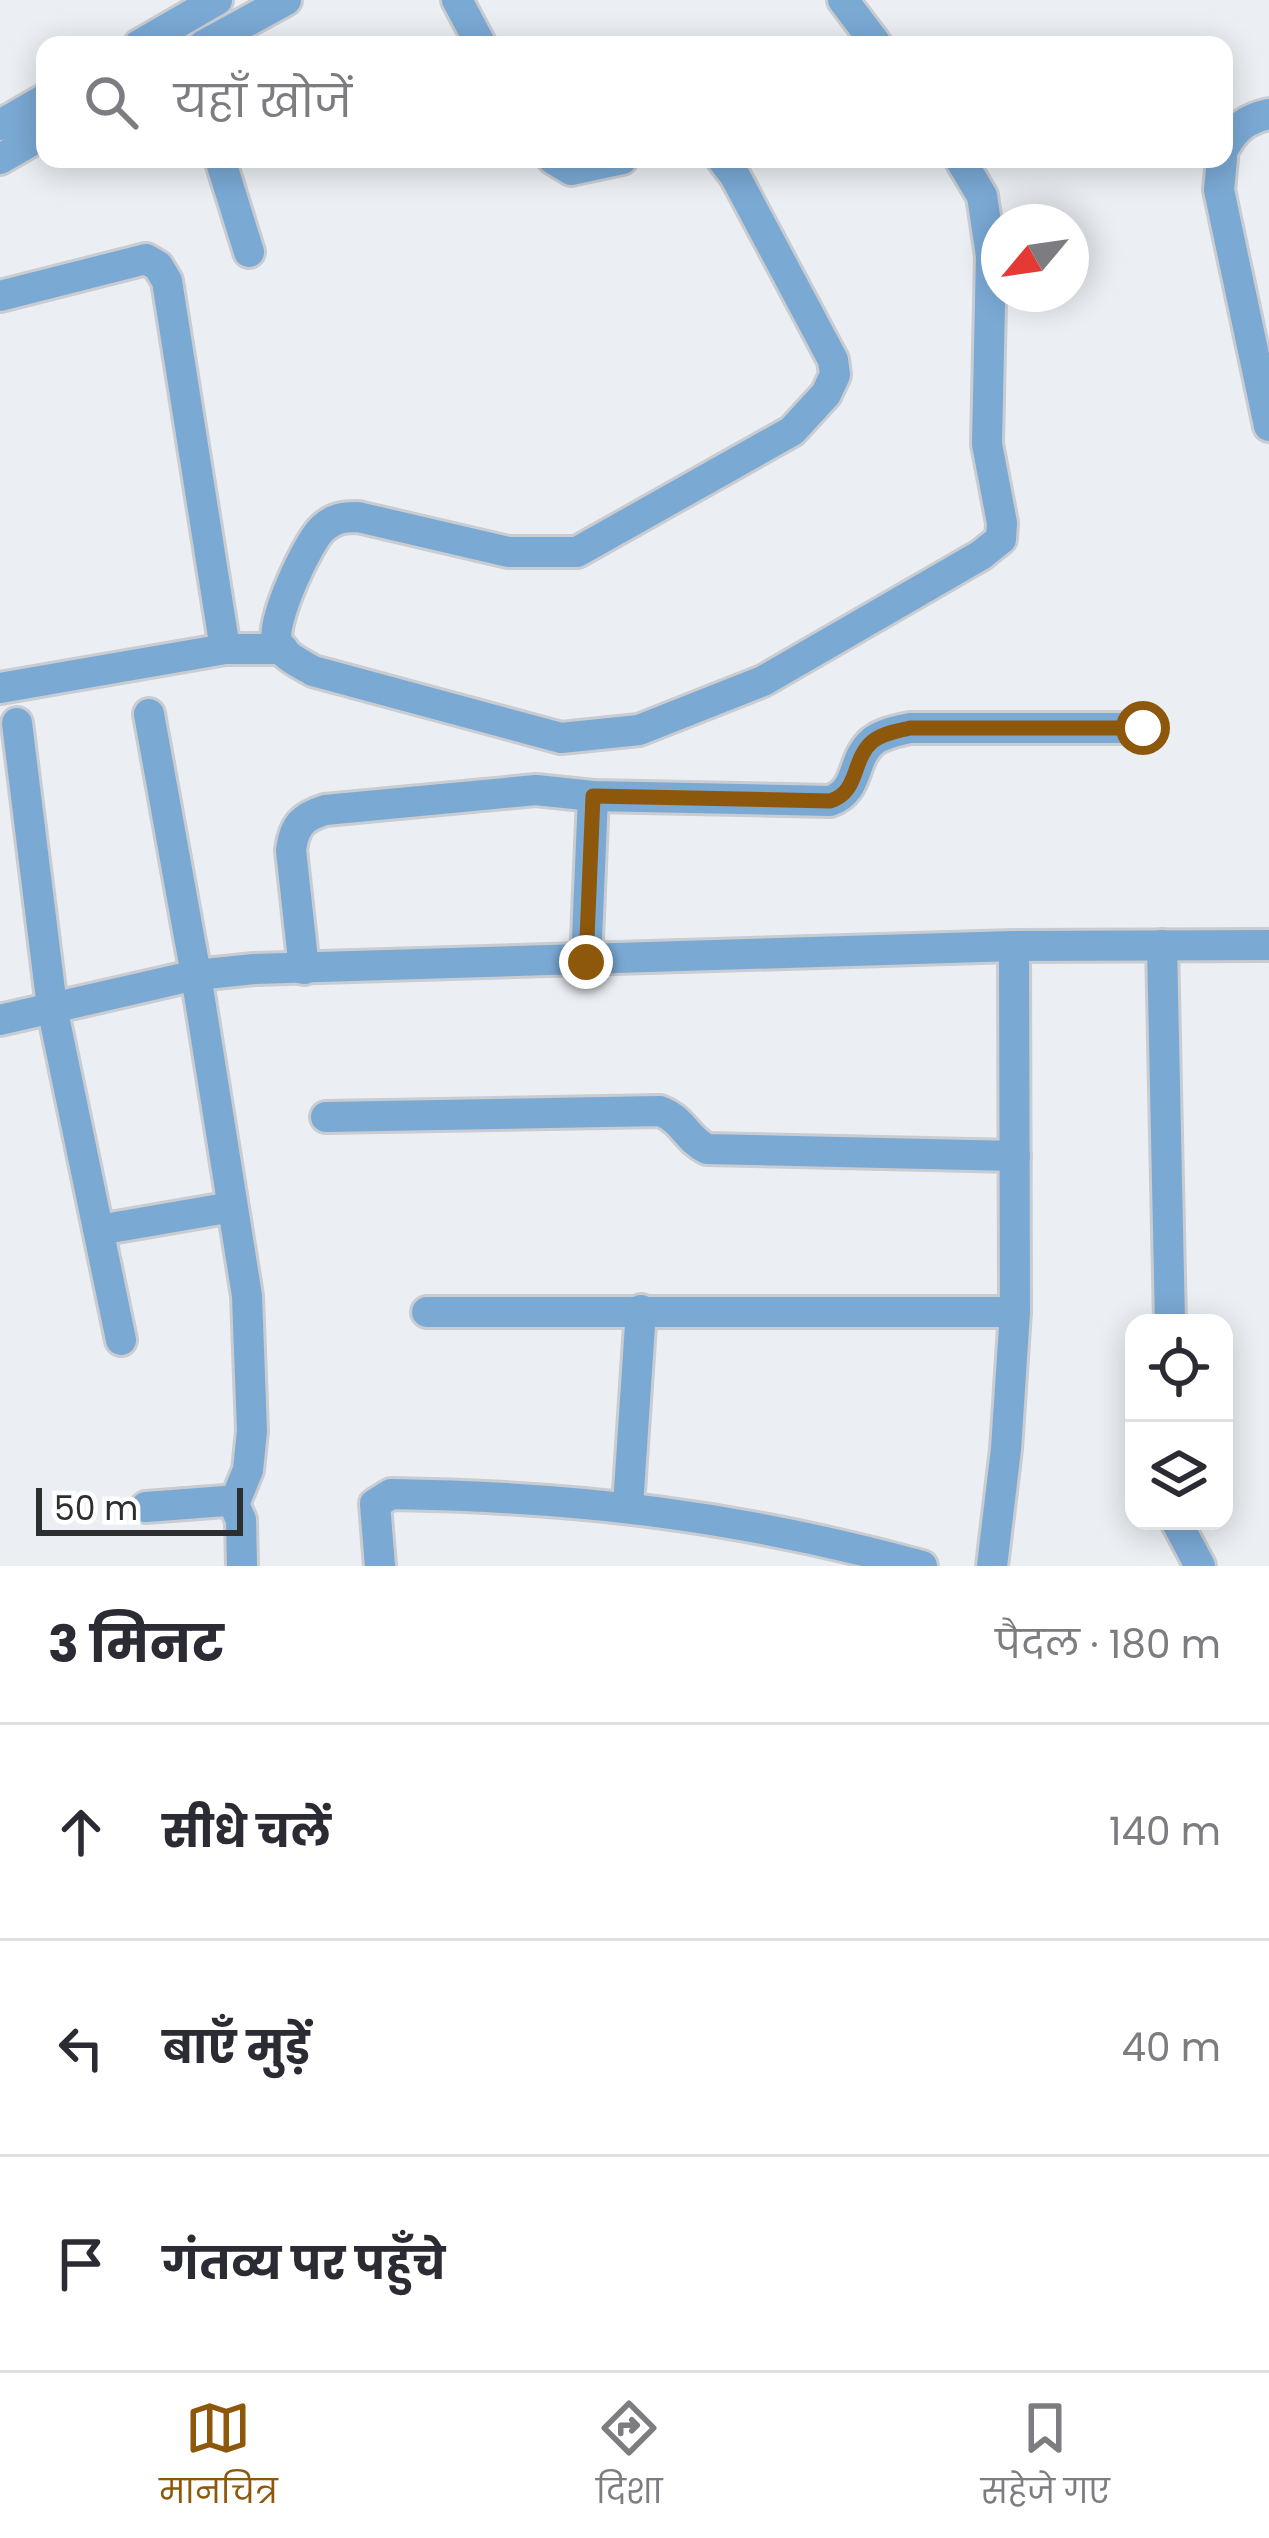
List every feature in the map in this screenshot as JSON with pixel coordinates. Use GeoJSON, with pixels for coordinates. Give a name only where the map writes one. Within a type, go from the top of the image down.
{"type":"FeatureCollection","features":[{"type":"Feature","properties":{"kind":"street"},"geometry":{"type":"LineString","coordinates":[[156,36],[218,0]]}},
{"type":"Feature","properties":{"kind":"street"},"geometry":{"type":"LineString","coordinates":[[220,36],[286,0]]}},
{"type":"Feature","properties":{"kind":"street"},"geometry":{"type":"LineString","coordinates":[[457,0],[476,36]]}},
{"type":"Feature","properties":{"kind":"street"},"geometry":{"type":"LineString","coordinates":[[843,0],[870,36]]}},
{"type":"Feature","properties":{"kind":"street"},"geometry":{"type":"LineString","coordinates":[[0,125],[36,104]]}},
{"type":"Feature","properties":{"kind":"street"},"geometry":{"type":"LineString","coordinates":[[1233,131],[1251,118],[1269,114]]}},
{"type":"Feature","properties":{"kind":"street"},"geometry":{"type":"LineString","coordinates":[[0,158],[36,139]]}},
{"type":"Feature","properties":{"kind":"street"},"geometry":{"type":"LineString","coordinates":[[223,168],[250,252]]}},
{"type":"Feature","properties":{"kind":"street"},"geometry":{"type":"LineString","coordinates":[[729,168],[825,341],[835,375],[826,394],[792,431],[577,552],[508,552],[358,517],[330,522],[318,532],[279,614],[276,639],[287,656],[313,671],[522,730],[561,738],[638,730],[763,681],[981,555],[1001,538],[1002,523],[988,445],[991,256],[982,196],[965,168]]}},
{"type":"Feature","properties":{"kind":"street"},"geometry":{"type":"LineString","coordinates":[[1221,168],[1219,190],[1269,426]]}},
{"type":"Feature","properties":{"kind":"street"},"geometry":{"type":"LineString","coordinates":[[0,296],[146,259],[158,266],[166,281],[225,649]]}},
{"type":"Feature","properties":{"kind":"street"},"geometry":{"type":"LineString","coordinates":[[0,688],[225,649],[283,649]]}},
{"type":"Feature","properties":{"kind":"street"},"geometry":{"type":"LineString","coordinates":[[149,714],[247,1296],[252,1431],[248,1470],[234,1504]]}},
{"type":"Feature","properties":{"kind":"street"},"geometry":{"type":"LineString","coordinates":[[17,722],[52,1007],[122,1340]]}},
{"type":"Feature","properties":{"kind":"street"},"geometry":{"type":"LineString","coordinates":[[304,969],[293,832],[302,820],[325,810],[536,790],[593,796],[830,801],[850,789],[868,746],[885,734],[910,728],[1143,728]]}},
{"type":"Feature","properties":{"kind":"street"},"geometry":{"type":"LineString","coordinates":[[586,962],[593,796]]}},
{"type":"Feature","properties":{"kind":"street"},"geometry":{"type":"LineString","coordinates":[[1162,945],[1170,1314]]}},
{"type":"Feature","properties":{"kind":"street"},"geometry":{"type":"LineString","coordinates":[[0,1020],[196,975],[1014,946],[1269,945]]}},
{"type":"Feature","properties":{"kind":"street"},"geometry":{"type":"LineString","coordinates":[[992,1566],[1015,1312],[1014,946]]}},
{"type":"Feature","properties":{"kind":"street"},"geometry":{"type":"LineString","coordinates":[[326,1117],[659,1111],[676,1117],[707,1149],[1015,1156]]}},
{"type":"Feature","properties":{"kind":"street"},"geometry":{"type":"LineString","coordinates":[[99,1230],[232,1207]]}},
{"type":"Feature","properties":{"kind":"street"},"geometry":{"type":"LineString","coordinates":[[628,1506],[641,1310]]}},
{"type":"Feature","properties":{"kind":"street"},"geometry":{"type":"LineString","coordinates":[[428,1312],[1015,1312]]}},
{"type":"Feature","properties":{"kind":"street"},"geometry":{"type":"LineString","coordinates":[[380,1566],[375,1504],[392,1494],[519,1496],[628,1506],[770,1529],[922,1566]]}},
{"type":"Feature","properties":{"kind":"street"},"geometry":{"type":"LineString","coordinates":[[146,1507],[234,1504],[242,1520],[242,1566]]}},
{"type":"Feature","properties":{"kind":"street"},"geometry":{"type":"LineString","coordinates":[[1181,1530],[1200,1566]]}},
{"type":"Feature","properties":{"kind":"route"},"geometry":{"type":"LineString","coordinates":[[586,962],[593,796],[830,801],[850,789],[868,746],[885,734],[910,728],[1143,728]]}}]}
